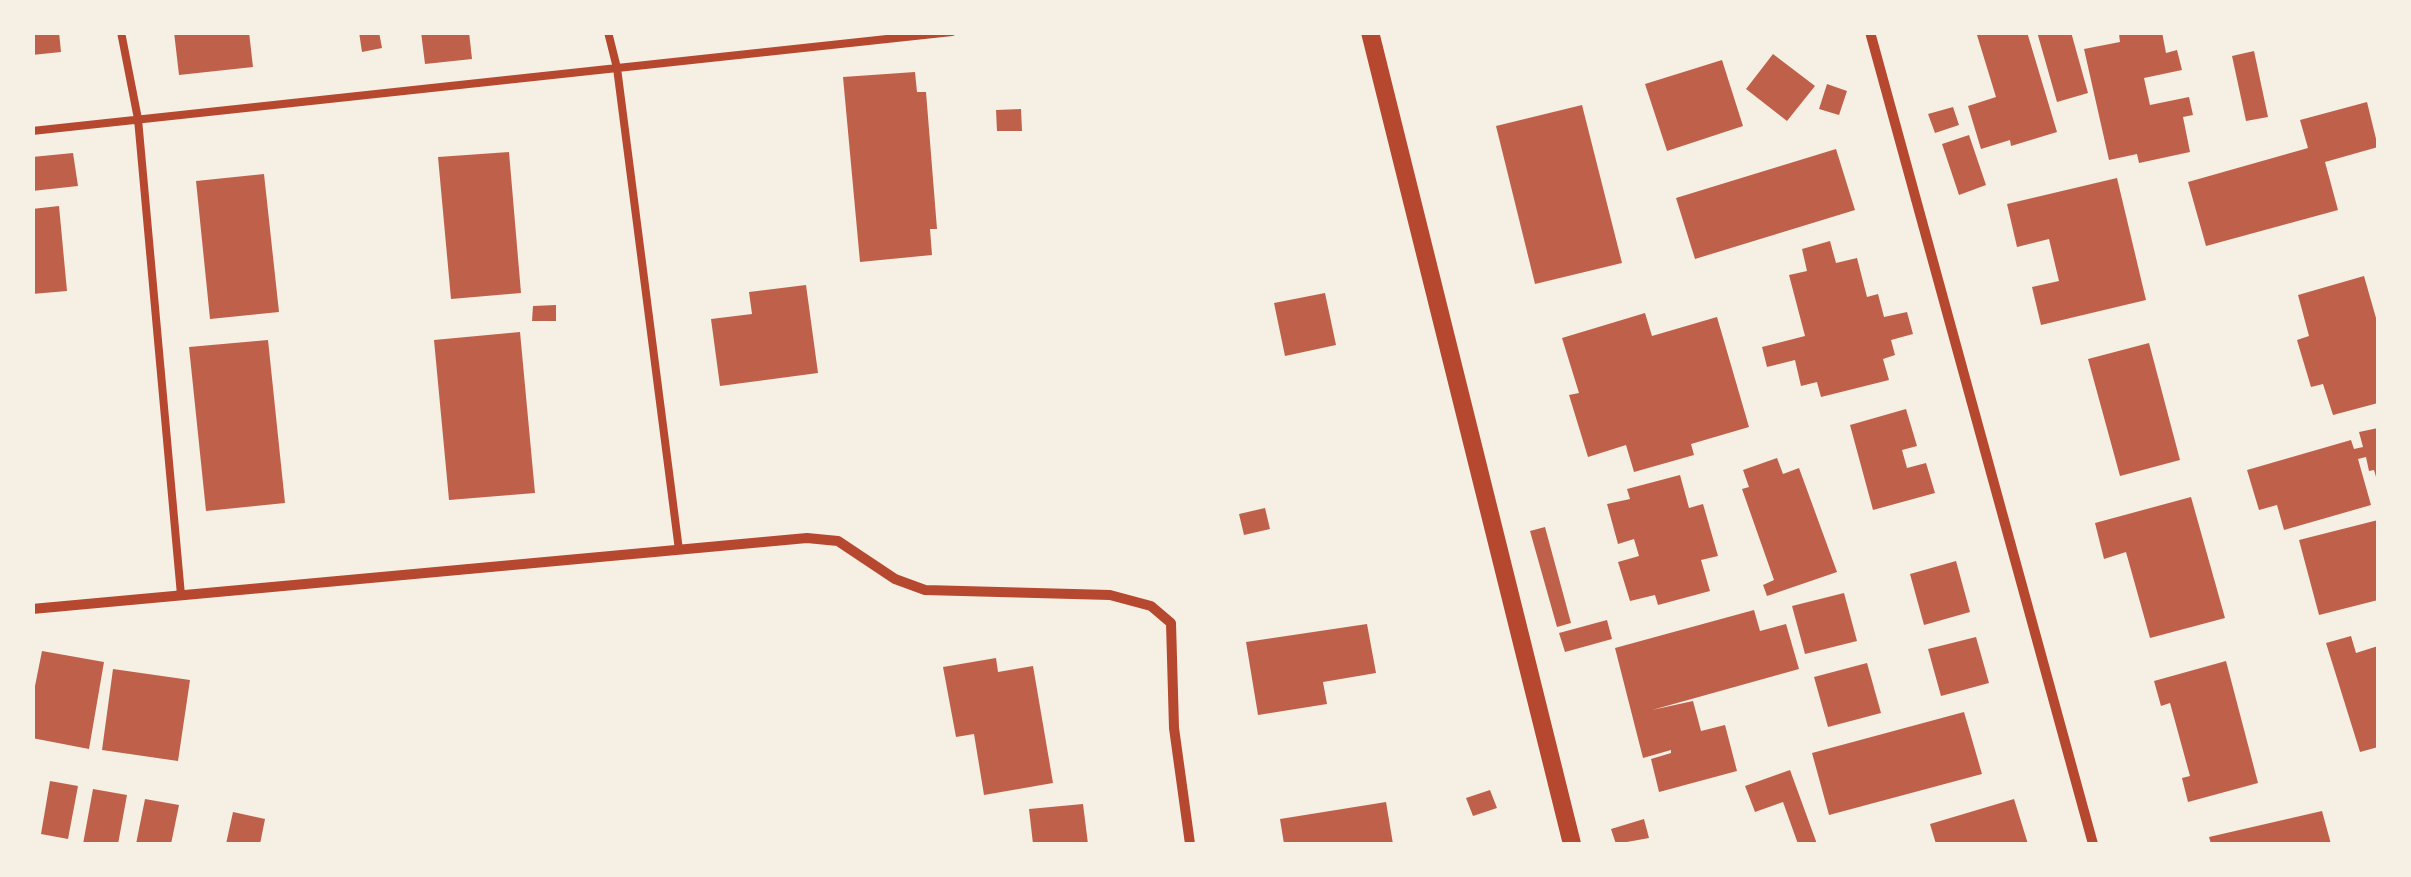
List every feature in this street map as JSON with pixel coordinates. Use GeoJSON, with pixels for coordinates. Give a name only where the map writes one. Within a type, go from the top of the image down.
{"type":"FeatureCollection","features":[{"type":"Feature","properties":{"kind":"street"},"geometry":{"type":"LineString","coordinates":[[1370,32],[1572,844]]}},
{"type":"Feature","properties":{"kind":"street"},"geometry":{"type":"LineString","coordinates":[[1870,32],[2093,844]]}},
{"type":"Feature","properties":{"kind":"street"},"geometry":{"type":"LineString","coordinates":[[32,609],[807,538],[838,542],[895,579],[926,590],[1110,595],[1151,606],[1171,622],[1174,728],[1190,844]]}},
{"type":"Feature","properties":{"kind":"lane"},"geometry":{"type":"LineString","coordinates":[[120,32],[138,119],[182,595]]}},
{"type":"Feature","properties":{"kind":"lane"},"geometry":{"type":"LineString","coordinates":[[608,32],[680,550]]}},
{"type":"Feature","properties":{"kind":"lane"},"geometry":{"type":"LineString","coordinates":[[32,130],[952,32]]}},
{"type":"Feature","properties":{"kind":"building"},"geometry":{"type":"Polygon","coordinates":[[[32,32],[59,32],[61,52],[32,55],[32,32]]]}},
{"type":"Feature","properties":{"kind":"building"},"geometry":{"type":"Polygon","coordinates":[[[174,32],[249,32],[253,67],[179,75],[174,32]]]}},
{"type":"Feature","properties":{"kind":"building"},"geometry":{"type":"Polygon","coordinates":[[[359,32],[379,32],[382,48],[362,52],[359,32]]]}},
{"type":"Feature","properties":{"kind":"building"},"geometry":{"type":"Polygon","coordinates":[[[421,32],[469,32],[472,59],[425,64],[421,32]]]}},
{"type":"Feature","properties":{"kind":"building"},"geometry":{"type":"Polygon","coordinates":[[[2027,32],[2057,132],[2011,146],[2010,140],[1981,149],[1968,106],[1996,97],[1977,35],[2027,32]]]}},
{"type":"Feature","properties":{"kind":"building"},"geometry":{"type":"Polygon","coordinates":[[[2037,32],[2071,32],[2088,93],[2057,102],[2037,32]]]}},
{"type":"Feature","properties":{"kind":"building"},"geometry":{"type":"Polygon","coordinates":[[[2162,32],[2166,53],[2177,50],[2182,70],[2144,78],[2150,105],[2189,97],[2193,115],[2183,117],[2190,152],[2139,163],[2137,154],[2109,160],[2084,49],[2120,42],[2119,34],[2162,32]]]}},
{"type":"Feature","properties":{"kind":"building"},"geometry":{"type":"Polygon","coordinates":[[[2254,51],[2268,117],[2246,121],[2232,56],[2254,51]]]}},
{"type":"Feature","properties":{"kind":"building"},"geometry":{"type":"Polygon","coordinates":[[[1773,54],[1815,86],[1787,121],[1746,89],[1773,54]]]}},
{"type":"Feature","properties":{"kind":"building"},"geometry":{"type":"Polygon","coordinates":[[[1722,60],[1743,126],[1667,151],[1645,84],[1722,60]]]}},
{"type":"Feature","properties":{"kind":"building"},"geometry":{"type":"Polygon","coordinates":[[[915,72],[917,92],[926,92],[937,229],[930,229],[932,255],[860,262],[843,77],[915,72]]]}},
{"type":"Feature","properties":{"kind":"building"},"geometry":{"type":"Polygon","coordinates":[[[1827,84],[1847,91],[1839,115],[1819,109],[1827,84]]]}},
{"type":"Feature","properties":{"kind":"building"},"geometry":{"type":"Polygon","coordinates":[[[2367,102],[2378,147],[2325,162],[2338,210],[2206,246],[2188,182],[2308,148],[2300,120],[2367,102]]]}},
{"type":"Feature","properties":{"kind":"building"},"geometry":{"type":"Polygon","coordinates":[[[1582,105],[1622,263],[1535,284],[1496,126],[1582,105]]]}},
{"type":"Feature","properties":{"kind":"building"},"geometry":{"type":"Polygon","coordinates":[[[1953,107],[1959,125],[1935,133],[1928,114],[1953,107]]]}},
{"type":"Feature","properties":{"kind":"building"},"geometry":{"type":"Polygon","coordinates":[[[1021,109],[1022,131],[997,131],[996,110],[1021,109]]]}},
{"type":"Feature","properties":{"kind":"building"},"geometry":{"type":"Polygon","coordinates":[[[1969,135],[1986,185],[1959,195],[1942,144],[1969,135]]]}},
{"type":"Feature","properties":{"kind":"building"},"geometry":{"type":"Polygon","coordinates":[[[1836,149],[1855,210],[1695,259],[1676,198],[1836,149]]]}},
{"type":"Feature","properties":{"kind":"building"},"geometry":{"type":"Polygon","coordinates":[[[509,152],[521,293],[451,299],[438,157],[509,152]]]}},
{"type":"Feature","properties":{"kind":"building"},"geometry":{"type":"Polygon","coordinates":[[[73,153],[78,186],[32,191],[32,157],[73,153]]]}},
{"type":"Feature","properties":{"kind":"building"},"geometry":{"type":"Polygon","coordinates":[[[264,174],[279,312],[210,319],[196,181],[264,174]]]}},
{"type":"Feature","properties":{"kind":"building"},"geometry":{"type":"Polygon","coordinates":[[[2117,178],[2146,300],[2041,325],[2032,287],[2059,281],[2049,239],[2017,247],[2007,204],[2117,178]]]}},
{"type":"Feature","properties":{"kind":"building"},"geometry":{"type":"Polygon","coordinates":[[[59,206],[67,291],[32,294],[32,209],[59,206]]]}},
{"type":"Feature","properties":{"kind":"building"},"geometry":{"type":"Polygon","coordinates":[[[1830,241],[1836,263],[1857,258],[1867,297],[1878,294],[1884,317],[1907,312],[1913,334],[1891,340],[1895,355],[1883,359],[1889,380],[1821,397],[1817,382],[1801,386],[1795,360],[1767,367],[1762,347],[1805,336],[1789,275],[1807,271],[1802,249],[1830,241]]]}},
{"type":"Feature","properties":{"kind":"building"},"geometry":{"type":"Polygon","coordinates":[[[2364,276],[2378,325],[2378,403],[2333,415],[2323,384],[2311,387],[2297,340],[2309,336],[2298,295],[2364,276]]]}},
{"type":"Feature","properties":{"kind":"building"},"geometry":{"type":"Polygon","coordinates":[[[806,285],[818,373],[720,386],[711,319],[752,314],[749,292],[806,285]]]}},
{"type":"Feature","properties":{"kind":"building"},"geometry":{"type":"Polygon","coordinates":[[[1325,293],[1336,345],[1285,356],[1274,303],[1325,293]]]}},
{"type":"Feature","properties":{"kind":"building"},"geometry":{"type":"Polygon","coordinates":[[[556,305],[556,321],[532,321],[533,306],[556,305]]]}},
{"type":"Feature","properties":{"kind":"building"},"geometry":{"type":"Polygon","coordinates":[[[1645,313],[1652,336],[1717,317],[1749,427],[1691,444],[1694,455],[1634,472],[1626,445],[1588,457],[1569,395],[1579,393],[1562,338],[1645,313]]]}},
{"type":"Feature","properties":{"kind":"building"},"geometry":{"type":"Polygon","coordinates":[[[520,332],[535,493],[449,500],[434,340],[520,332]]]}},
{"type":"Feature","properties":{"kind":"building"},"geometry":{"type":"Polygon","coordinates":[[[268,340],[285,503],[206,511],[189,347],[268,340]]]}},
{"type":"Feature","properties":{"kind":"building"},"geometry":{"type":"Polygon","coordinates":[[[2149,343],[2180,460],[2120,476],[2088,359],[2149,343]]]}},
{"type":"Feature","properties":{"kind":"building"},"geometry":{"type":"Polygon","coordinates":[[[1906,409],[1917,446],[1902,450],[1907,468],[1926,463],[1935,493],[1873,510],[1850,425],[1906,409]]]}},
{"type":"Feature","properties":{"kind":"building"},"geometry":{"type":"Polygon","coordinates":[[[2378,428],[2378,484],[2366,457],[2358,459],[2371,505],[2284,530],[2277,505],[2259,510],[2247,470],[2351,440],[2354,449],[2363,447],[2359,432],[2378,428]]]}},
{"type":"Feature","properties":{"kind":"building"},"geometry":{"type":"Polygon","coordinates":[[[1777,458],[1783,474],[1799,468],[1837,572],[1767,596],[1763,585],[1774,580],[1742,489],[1749,487],[1743,470],[1777,458]]]}},
{"type":"Feature","properties":{"kind":"building"},"geometry":{"type":"Polygon","coordinates":[[[1680,475],[1689,508],[1703,504],[1718,556],[1701,560],[1710,591],[1658,605],[1655,595],[1630,601],[1618,562],[1639,556],[1634,539],[1618,544],[1607,504],[1630,499],[1627,489],[1680,475]]]}},
{"type":"Feature","properties":{"kind":"building"},"geometry":{"type":"Polygon","coordinates":[[[2191,497],[2225,618],[2150,638],[2126,552],[2104,559],[2095,523],[2191,497]]]}},
{"type":"Feature","properties":{"kind":"building"},"geometry":{"type":"Polygon","coordinates":[[[1265,508],[1270,529],[1244,535],[1239,514],[1265,508]]]}},
{"type":"Feature","properties":{"kind":"building"},"geometry":{"type":"Polygon","coordinates":[[[2378,520],[2378,600],[2319,615],[2299,540],[2378,520]]]}},
{"type":"Feature","properties":{"kind":"building"},"geometry":{"type":"Polygon","coordinates":[[[1545,527],[1571,623],[1557,627],[1530,531],[1545,527]]]}},
{"type":"Feature","properties":{"kind":"building"},"geometry":{"type":"Polygon","coordinates":[[[1956,561],[1970,612],[1924,625],[1910,574],[1956,561]]]}},
{"type":"Feature","properties":{"kind":"building"},"geometry":{"type":"Polygon","coordinates":[[[1844,593],[1857,641],[1805,654],[1792,606],[1844,593]]]}},
{"type":"Feature","properties":{"kind":"building"},"geometry":{"type":"Polygon","coordinates":[[[1754,610],[1760,631],[1786,624],[1799,669],[1652,710],[1693,701],[1701,731],[1725,725],[1737,771],[1659,792],[1651,759],[1671,750],[1643,758],[1615,648],[1754,610]]]}},
{"type":"Feature","properties":{"kind":"building"},"geometry":{"type":"Polygon","coordinates":[[[1607,620],[1612,639],[1565,652],[1559,633],[1607,620]]]}},
{"type":"Feature","properties":{"kind":"building"},"geometry":{"type":"Polygon","coordinates":[[[1367,624],[1376,673],[1323,682],[1327,704],[1258,715],[1246,642],[1367,624]]]}},
{"type":"Feature","properties":{"kind":"building"},"geometry":{"type":"Polygon","coordinates":[[[2351,636],[2356,653],[2378,646],[2378,747],[2360,752],[2326,643],[2351,636]]]}},
{"type":"Feature","properties":{"kind":"building"},"geometry":{"type":"Polygon","coordinates":[[[1976,637],[1989,683],[1941,696],[1928,649],[1976,637]]]}},
{"type":"Feature","properties":{"kind":"building"},"geometry":{"type":"Polygon","coordinates":[[[42,651],[104,662],[89,749],[32,738],[32,701],[42,651]]]}},
{"type":"Feature","properties":{"kind":"building"},"geometry":{"type":"Polygon","coordinates":[[[996,658],[998,672],[1033,666],[1053,783],[984,795],[974,734],[956,737],[943,667],[996,658]]]}},
{"type":"Feature","properties":{"kind":"building"},"geometry":{"type":"Polygon","coordinates":[[[2226,661],[2258,783],[2188,802],[2182,778],[2190,776],[2170,703],[2161,706],[2154,681],[2226,661]]]}},
{"type":"Feature","properties":{"kind":"building"},"geometry":{"type":"Polygon","coordinates":[[[1867,663],[1881,713],[1828,727],[1814,677],[1867,663]]]}},
{"type":"Feature","properties":{"kind":"building"},"geometry":{"type":"Polygon","coordinates":[[[113,669],[190,680],[178,761],[102,750],[113,669]]]}},
{"type":"Feature","properties":{"kind":"building"},"geometry":{"type":"Polygon","coordinates":[[[1964,712],[1982,774],[1829,815],[1812,753],[1964,712]]]}},
{"type":"Feature","properties":{"kind":"building"},"geometry":{"type":"Polygon","coordinates":[[[1790,770],[1817,844],[1798,844],[1783,802],[1755,812],[1745,786],[1790,770]]]}},
{"type":"Feature","properties":{"kind":"building"},"geometry":{"type":"Polygon","coordinates":[[[50,781],[78,786],[68,839],[41,834],[50,781]]]}},
{"type":"Feature","properties":{"kind":"building"},"geometry":{"type":"Polygon","coordinates":[[[93,789],[127,795],[118,844],[83,844],[93,789]]]}},
{"type":"Feature","properties":{"kind":"building"},"geometry":{"type":"Polygon","coordinates":[[[1490,790],[1497,808],[1473,816],[1466,798],[1490,790]]]}},
{"type":"Feature","properties":{"kind":"building"},"geometry":{"type":"Polygon","coordinates":[[[145,799],[179,805],[171,844],[136,844],[145,799]]]}},
{"type":"Feature","properties":{"kind":"building"},"geometry":{"type":"Polygon","coordinates":[[[2014,799],[2028,844],[1936,844],[1930,824],[2014,799]]]}},
{"type":"Feature","properties":{"kind":"building"},"geometry":{"type":"Polygon","coordinates":[[[1386,802],[1393,844],[1284,844],[1280,819],[1386,802]]]}},
{"type":"Feature","properties":{"kind":"building"},"geometry":{"type":"Polygon","coordinates":[[[1083,804],[1088,844],[1033,844],[1029,809],[1083,804]]]}},
{"type":"Feature","properties":{"kind":"building"},"geometry":{"type":"Polygon","coordinates":[[[2322,811],[2331,844],[2211,844],[2209,837],[2322,811]]]}},
{"type":"Feature","properties":{"kind":"building"},"geometry":{"type":"Polygon","coordinates":[[[233,812],[265,819],[260,844],[226,844],[233,812]]]}},
{"type":"Feature","properties":{"kind":"building"},"geometry":{"type":"Polygon","coordinates":[[[1644,819],[1649,838],[1616,844],[1611,829],[1644,819]]]}}]}
